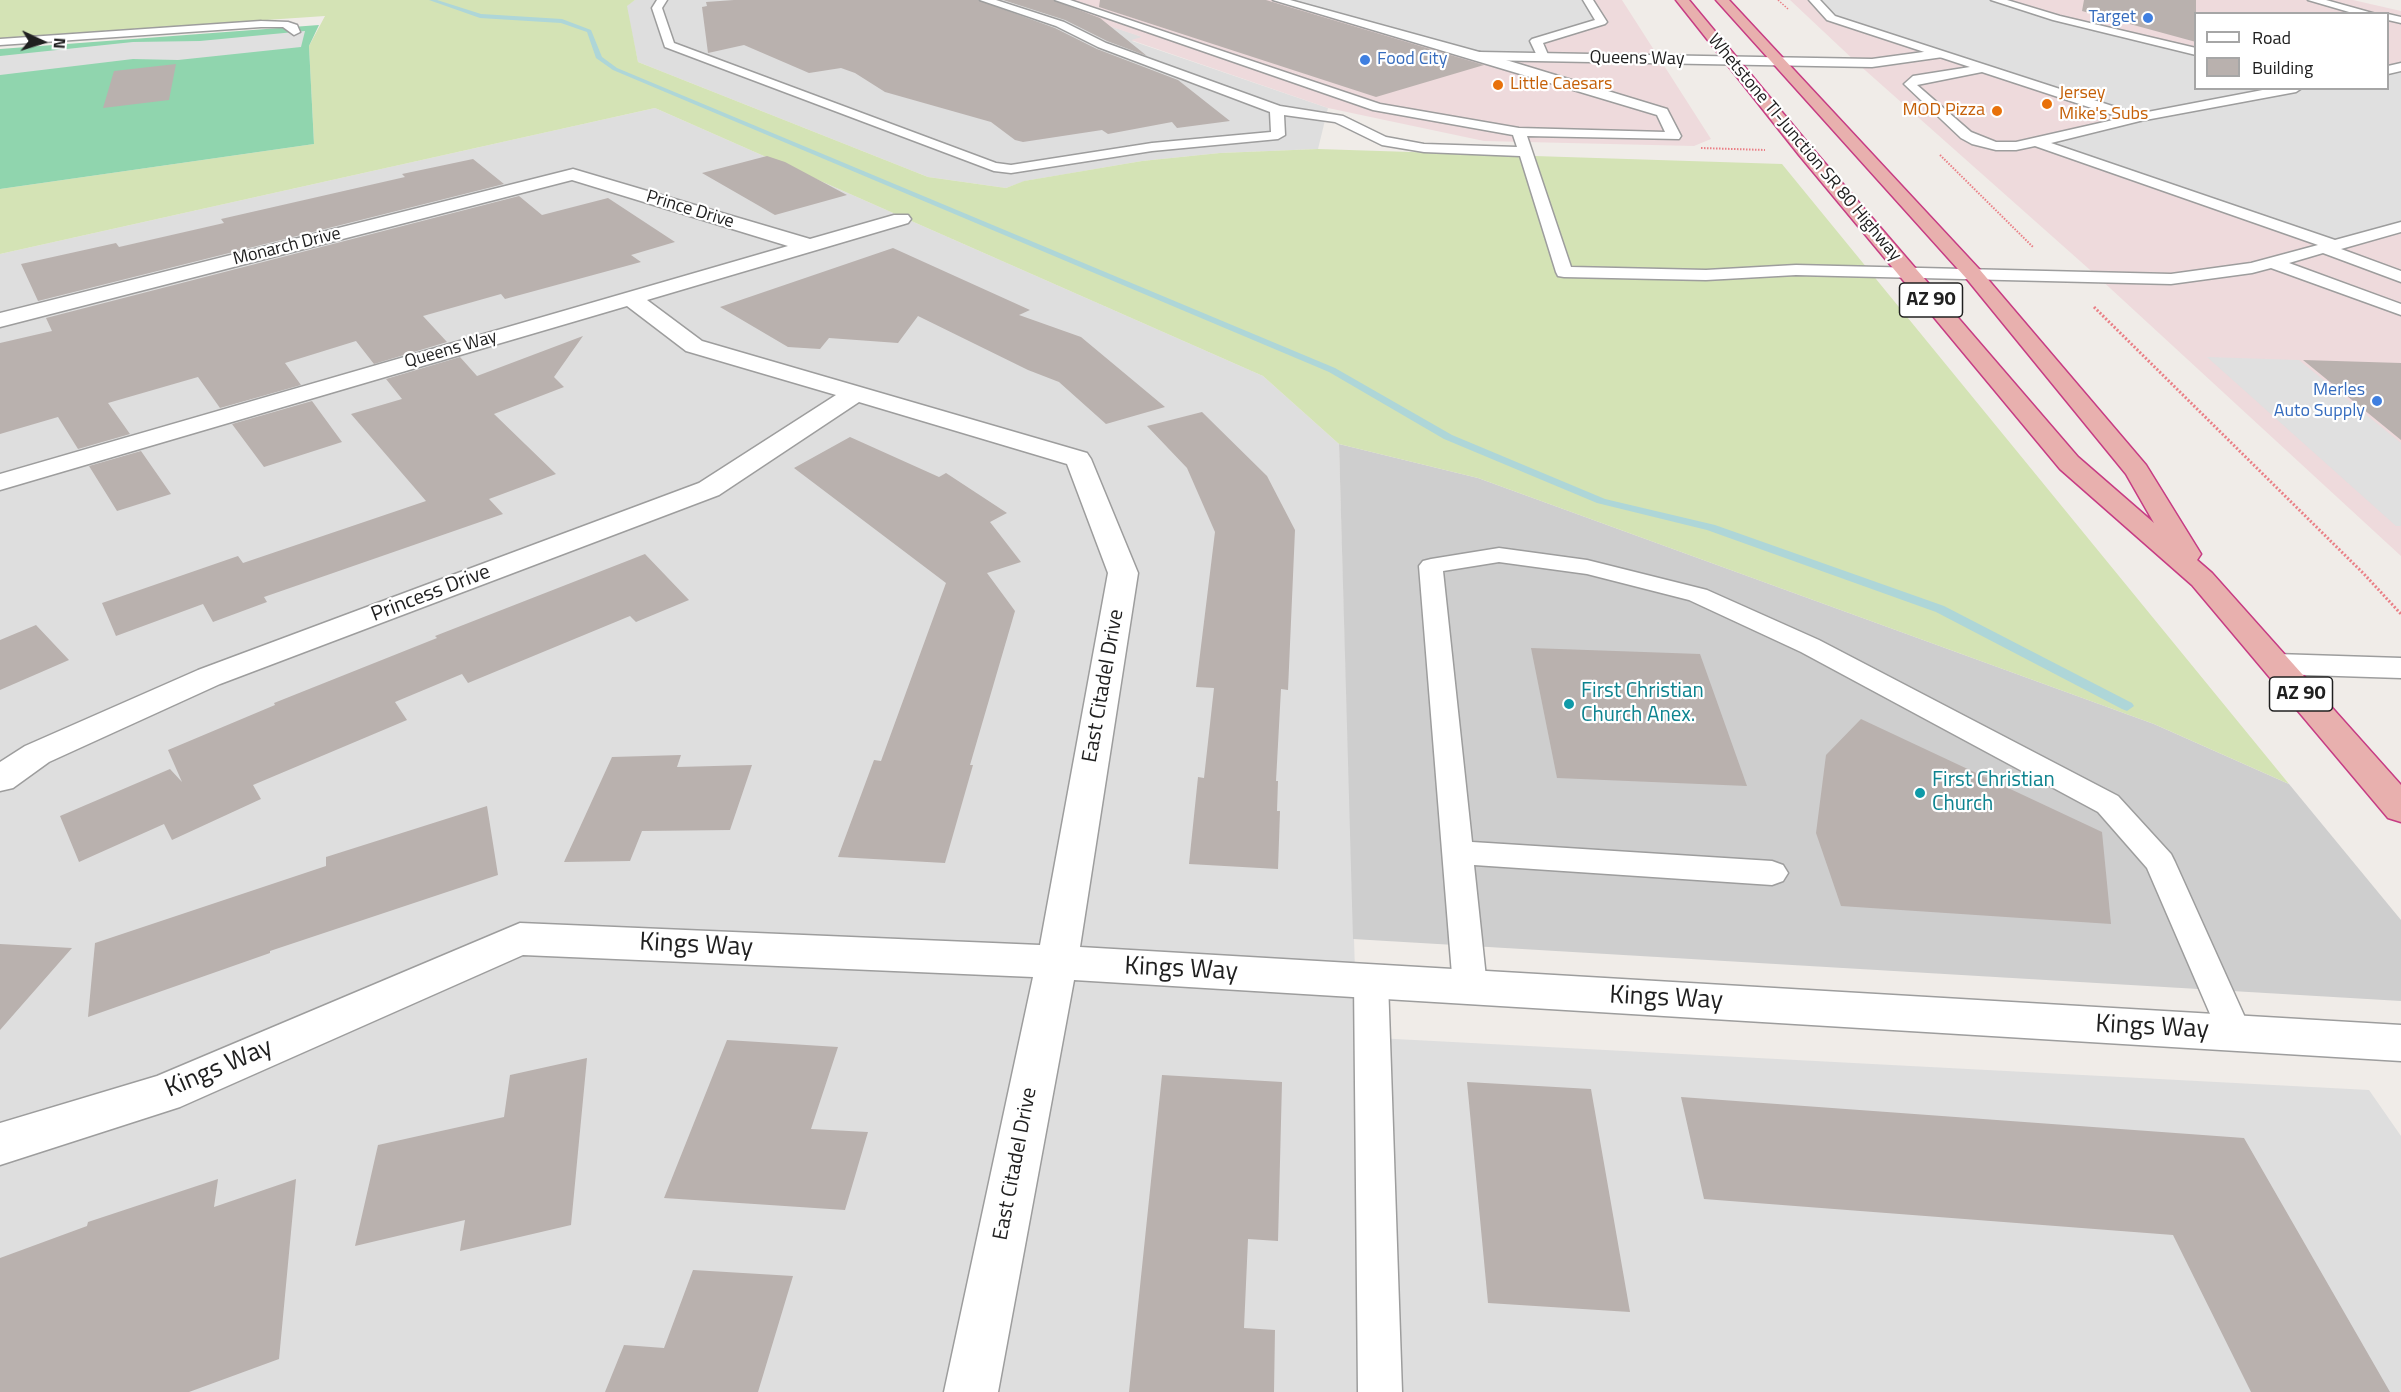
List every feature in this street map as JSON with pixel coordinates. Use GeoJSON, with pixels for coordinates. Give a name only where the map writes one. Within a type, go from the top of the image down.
{"type":"FeatureCollection","features":[{"type":"Feature","properties":{"kind":"highway","name":"Whetstone TI-Junction SR 80 Highway"},"geometry":{"type":"LineString","coordinates":[[1682,0],[1907,273],[2069,463],[2202,579],[2401,809]]}},
{"type":"Feature","properties":{"kind":"highway","name":"Whetstone TI-Junction SR 80 Highway"},"geometry":{"type":"LineString","coordinates":[[1722,0],[1973,274],[2138,471],[2202,579]]}},
{"type":"Feature","properties":{"kind":"street","name":"Queens Way"},"geometry":{"type":"LineString","coordinates":[[1479,56],[1872,63],[1938,54]]}},
{"type":"Feature","properties":{"kind":"street","name":"Prince Drive"},"geometry":{"type":"LineString","coordinates":[[573,174],[807,245]]}},
{"type":"Feature","properties":{"kind":"street","name":"Monarch Drive"},"geometry":{"type":"LineString","coordinates":[[0,320],[573,174]]}},
{"type":"Feature","properties":{"kind":"street","name":"Queens Way"},"geometry":{"type":"LineString","coordinates":[[0,482],[901,219]]}},
{"type":"Feature","properties":{"kind":"street","name":"East Citadel Drive"},"geometry":{"type":"LineString","coordinates":[[630,298],[694,346],[1078,459],[1123,573],[1057,962],[970,1392]]}},
{"type":"Feature","properties":{"kind":"street","name":"Princess Drive"},"geometry":{"type":"LineString","coordinates":[[0,779],[38,754],[209,677],[709,489],[855,394]]}},
{"type":"Feature","properties":{"kind":"street"},"geometry":{"type":"LineString","coordinates":[[2276,664],[2401,668]]}},
{"type":"Feature","properties":{"kind":"street","name":"Kings Way"},"geometry":{"type":"LineString","coordinates":[[0,1144],[164,1094],[520,939],[1057,962],[2401,1043]]}},
{"type":"Feature","properties":{"kind":"lane"},"geometry":{"type":"LineString","coordinates":[[662,0],[657,8],[669,45],[994,167],[1011,169],[1152,147],[1278,135],[1277,111]]}},
{"type":"Feature","properties":{"kind":"lane"},"geometry":{"type":"LineString","coordinates":[[985,0],[1060,24],[1102,45],[1277,111],[1338,119],[1382,141],[1424,148],[1526,152]]}},
{"type":"Feature","properties":{"kind":"lane"},"geometry":{"type":"LineString","coordinates":[[1060,0],[1378,107],[1519,132],[1674,136],[1662,112],[1479,56],[1278,0]]}},
{"type":"Feature","properties":{"kind":"lane"},"geometry":{"type":"LineString","coordinates":[[1543,57],[1536,41],[1601,22],[1588,0]]}},
{"type":"Feature","properties":{"kind":"lane"},"geometry":{"type":"LineString","coordinates":[[1814,0],[1831,18],[2136,118]]}},
{"type":"Feature","properties":{"kind":"lane"},"geometry":{"type":"LineString","coordinates":[[1996,0],[2057,18],[2194,52]]}},
{"type":"Feature","properties":{"kind":"lane"},"geometry":{"type":"LineString","coordinates":[[2313,0],[2363,12]]}},
{"type":"Feature","properties":{"kind":"lane"},"geometry":{"type":"LineString","coordinates":[[0,42],[26,46],[261,24],[284,24],[293,27],[294,32]]}},
{"type":"Feature","properties":{"kind":"lane"},"geometry":{"type":"LineString","coordinates":[[1987,69],[1917,79],[1910,84],[1966,135],[1977,141],[1996,146],[2016,146],[2136,118],[2285,90]]}},
{"type":"Feature","properties":{"kind":"lane"},"geometry":{"type":"LineString","coordinates":[[1519,132],[1564,272],[1706,275],[1796,270],[2170,279],[2252,268],[2401,227]]}},
{"type":"Feature","properties":{"kind":"lane"},"geometry":{"type":"LineString","coordinates":[[2036,142],[2329,247],[2401,277]]}},
{"type":"Feature","properties":{"kind":"lane"},"geometry":{"type":"LineString","coordinates":[[2271,262],[2401,310]]}},
{"type":"Feature","properties":{"kind":"lane"},"geometry":{"type":"LineString","coordinates":[[1470,987],[1431,566],[1498,555],[1587,567],[1698,595],[1810,646],[2108,804],[2160,862],[2235,1034]]}},
{"type":"Feature","properties":{"kind":"lane"},"geometry":{"type":"LineString","coordinates":[[1457,852],[1772,873]]}},
{"type":"Feature","properties":{"kind":"lane"},"geometry":{"type":"LineString","coordinates":[[1371,981],[1380,1392]]}},
{"type":"Feature","properties":{"kind":"shaded area"},"geometry":{"type":"Polygon","coordinates":[[[635,0],[1031,0],[1143,37],[1132,41],[1328,108],[1318,149],[1220,153],[1142,161],[1025,181],[1006,188],[928,177],[638,62],[626,6],[635,0]]]}},
{"type":"Feature","properties":{"kind":"shaded area"},"geometry":{"type":"Polygon","coordinates":[[[1031,0],[1622,0],[1711,139],[1694,146],[1484,141],[1328,108],[1131,40],[1142,37],[1031,0]]]}},
{"type":"Feature","properties":{"kind":"shaded area"},"geometry":{"type":"Polygon","coordinates":[[[1281,0],[1588,0],[1601,22],[1536,41],[1538,56],[1488,55],[1281,0]]]}},
{"type":"Feature","properties":{"kind":"shaded area"},"geometry":{"type":"Polygon","coordinates":[[[1790,0],[2353,0],[2401,11],[2401,556],[2098,277],[1857,63],[1790,0]]]}},
{"type":"Feature","properties":{"kind":"shaded area"},"geometry":{"type":"Polygon","coordinates":[[[1814,0],[1996,0],[2194,52],[2194,90],[2389,90],[2389,70],[2401,67],[2401,227],[2334,245],[2036,142],[2134,119],[1831,18],[1814,0]]]}},
{"type":"Feature","properties":{"kind":"shaded area"},"geometry":{"type":"Polygon","coordinates":[[[305,31],[301,47],[178,60],[133,59],[0,75],[0,56],[133,42],[200,41],[305,31]]]}},
{"type":"Feature","properties":{"kind":"shaded area"},"geometry":{"type":"Polygon","coordinates":[[[655,108],[1263,376],[1339,444],[1357,1037],[2369,1090],[2401,1136],[2401,1392],[0,1392],[0,254],[655,108]]]}},
{"type":"Feature","properties":{"kind":"shaded area"},"geometry":{"type":"Polygon","coordinates":[[[2207,357],[2299,360],[2401,443],[2401,526],[2396,526],[2207,357]]]}},
{"type":"Feature","properties":{"kind":"shaded area"},"geometry":{"type":"Polygon","coordinates":[[[1339,444],[1478,478],[2154,724],[2289,784],[2401,920],[2401,1001],[1353,939],[1339,444]]]}},
{"type":"Feature","properties":{"kind":"green space"},"geometry":{"type":"Polygon","coordinates":[[[0,0],[635,0],[627,6],[638,62],[928,177],[1006,188],[1024,181],[1142,161],[1220,153],[1318,149],[1782,164],[2289,784],[2154,724],[1478,478],[1339,444],[1263,376],[655,108],[0,254],[0,189],[314,144],[309,46],[325,16],[0,38],[0,0]]]}},
{"type":"Feature","properties":{"kind":"green space"},"geometry":{"type":"Polygon","coordinates":[[[319,25],[309,46],[314,144],[0,189],[0,49],[319,25]]]}},
{"type":"Feature","properties":{"kind":"building"},"geometry":{"type":"Polygon","coordinates":[[[978,0],[1055,28],[1097,49],[1178,80],[1230,121],[1177,128],[1172,122],[1108,134],[1102,130],[1023,142],[1015,140],[991,122],[885,92],[855,73],[841,68],[809,73],[744,45],[708,53],[702,7],[707,6],[706,2],[978,0]]]}},
{"type":"Feature","properties":{"kind":"building"},"geometry":{"type":"Polygon","coordinates":[[[1003,0],[1053,0],[1100,18],[1147,56],[1107,41],[1065,20],[1003,0]]]}},
{"type":"Feature","properties":{"kind":"building"},"geometry":{"type":"Polygon","coordinates":[[[1100,0],[1266,0],[1484,65],[1376,97],[1099,7],[1100,0]]]}},
{"type":"Feature","properties":{"kind":"building"},"geometry":{"type":"Polygon","coordinates":[[[2084,0],[2196,0],[2194,41],[2082,11],[2084,0]]]}},
{"type":"Feature","properties":{"kind":"building"},"geometry":{"type":"Polygon","coordinates":[[[176,64],[169,100],[103,108],[114,71],[176,64]]]}},
{"type":"Feature","properties":{"kind":"building"},"geometry":{"type":"Polygon","coordinates":[[[767,156],[785,162],[847,195],[775,215],[702,173],[767,156]]]}},
{"type":"Feature","properties":{"kind":"building"},"geometry":{"type":"Polygon","coordinates":[[[473,159],[504,184],[38,301],[21,264],[116,243],[119,247],[224,223],[221,219],[405,177],[402,174],[473,159]]]}},
{"type":"Feature","properties":{"kind":"building"},"geometry":{"type":"Polygon","coordinates":[[[519,196],[542,215],[608,198],[675,242],[631,255],[641,262],[505,299],[501,294],[423,316],[447,342],[374,364],[356,341],[285,363],[301,385],[220,408],[198,377],[108,403],[130,434],[78,449],[58,417],[0,434],[0,343],[52,331],[46,318],[519,196]]]}},
{"type":"Feature","properties":{"kind":"building"},"geometry":{"type":"Polygon","coordinates":[[[893,248],[1030,310],[1019,315],[1081,337],[1165,407],[1106,424],[1059,382],[1028,370],[918,316],[898,343],[829,338],[820,349],[788,347],[720,307],[893,248]]]}},
{"type":"Feature","properties":{"kind":"building"},"geometry":{"type":"Polygon","coordinates":[[[583,336],[554,377],[564,387],[494,414],[556,474],[489,499],[503,514],[264,597],[267,602],[213,622],[203,604],[116,636],[102,603],[238,556],[243,563],[426,501],[351,414],[402,399],[386,379],[460,357],[477,376],[583,336]]]}},
{"type":"Feature","properties":{"kind":"building","name":"Merles Auto Supply"},"geometry":{"type":"Polygon","coordinates":[[[2303,360],[2401,363],[2401,440],[2303,360]]]}},
{"type":"Feature","properties":{"kind":"building"},"geometry":{"type":"Polygon","coordinates":[[[312,401],[342,442],[264,467],[232,424],[312,401]]]}},
{"type":"Feature","properties":{"kind":"building"},"geometry":{"type":"Polygon","coordinates":[[[1202,412],[1267,476],[1295,530],[1288,690],[1281,689],[1276,781],[1278,781],[1277,811],[1280,811],[1278,869],[1189,864],[1198,777],[1204,778],[1214,688],[1196,687],[1215,532],[1187,468],[1147,426],[1202,412]]]}},
{"type":"Feature","properties":{"kind":"building"},"geometry":{"type":"Polygon","coordinates":[[[850,437],[939,477],[946,473],[1007,513],[990,522],[1021,562],[987,573],[1015,611],[970,765],[973,765],[945,863],[838,857],[874,760],[881,761],[946,583],[794,468],[850,437]]]}},
{"type":"Feature","properties":{"kind":"building"},"geometry":{"type":"Polygon","coordinates":[[[141,451],[171,494],[117,511],[89,466],[141,451]]]}},
{"type":"Feature","properties":{"kind":"building"},"geometry":{"type":"Polygon","coordinates":[[[645,554],[689,600],[636,622],[630,616],[468,683],[462,674],[395,702],[407,720],[253,785],[261,799],[172,840],[164,824],[79,862],[60,816],[170,769],[182,782],[168,750],[275,705],[274,703],[437,638],[435,636],[645,554]]]}},
{"type":"Feature","properties":{"kind":"building"},"geometry":{"type":"Polygon","coordinates":[[[36,625],[69,660],[0,690],[0,640],[36,625]]]}},
{"type":"Feature","properties":{"kind":"building","name":"First Christian Church Anex."},"geometry":{"type":"Polygon","coordinates":[[[1531,648],[1700,654],[1747,786],[1557,778],[1531,648]]]}},
{"type":"Feature","properties":{"kind":"building","name":"First Christian Church"},"geometry":{"type":"Polygon","coordinates":[[[1861,719],[2102,832],[2111,924],[1841,906],[1816,833],[1826,755],[1861,719]]]}},
{"type":"Feature","properties":{"kind":"building"},"geometry":{"type":"Polygon","coordinates":[[[681,755],[677,767],[752,765],[730,830],[642,831],[630,861],[564,862],[612,757],[681,755]]]}},
{"type":"Feature","properties":{"kind":"building"},"geometry":{"type":"Polygon","coordinates":[[[487,806],[498,875],[270,951],[270,953],[88,1017],[95,943],[326,866],[326,857],[487,806]]]}},
{"type":"Feature","properties":{"kind":"building"},"geometry":{"type":"Polygon","coordinates":[[[0,944],[72,948],[0,1030],[0,944]]]}},
{"type":"Feature","properties":{"kind":"building"},"geometry":{"type":"Polygon","coordinates":[[[727,1040],[838,1047],[811,1129],[868,1132],[845,1210],[664,1198],[727,1040]]]}},
{"type":"Feature","properties":{"kind":"building"},"geometry":{"type":"Polygon","coordinates":[[[587,1058],[571,1225],[460,1251],[465,1220],[355,1246],[378,1145],[504,1117],[510,1075],[587,1058]]]}},
{"type":"Feature","properties":{"kind":"building"},"geometry":{"type":"Polygon","coordinates":[[[1162,1075],[1282,1082],[1278,1241],[1248,1239],[1244,1328],[1275,1330],[1274,1392],[1129,1392],[1162,1075]]]}},
{"type":"Feature","properties":{"kind":"building"},"geometry":{"type":"Polygon","coordinates":[[[1467,1082],[1591,1089],[1630,1312],[1488,1303],[1467,1082]]]}},
{"type":"Feature","properties":{"kind":"building"},"geometry":{"type":"Polygon","coordinates":[[[1681,1097],[2244,1138],[2390,1392],[2251,1392],[2173,1235],[1704,1199],[1681,1097]]]}},
{"type":"Feature","properties":{"kind":"building"},"geometry":{"type":"Polygon","coordinates":[[[218,1179],[214,1207],[296,1179],[279,1359],[189,1392],[0,1392],[0,1258],[87,1226],[88,1222],[218,1179]]]}},
{"type":"Feature","properties":{"kind":"building"},"geometry":{"type":"Polygon","coordinates":[[[693,1270],[793,1276],[758,1392],[605,1392],[624,1345],[664,1348],[693,1270]]]}},
{"type":"Feature","properties":{"kind":"waterway"},"geometry":{"type":"LineString","coordinates":[[432,0],[480,16],[562,21],[589,31],[599,58],[615,69],[1332,370],[1448,437],[1601,501],[1711,527],[1940,609],[2127,706]]}},
{"type":"Feature","properties":{"kind":"place","name":"Target"},"geometry":{"type":"Point","coordinates":[2148,18]}},
{"type":"Feature","properties":{"kind":"place","name":"Food City"},"geometry":{"type":"Point","coordinates":[1365,60]}},
{"type":"Feature","properties":{"kind":"place","name":"Little Caesars"},"geometry":{"type":"Point","coordinates":[1498,85]}},
{"type":"Feature","properties":{"kind":"place","name":"Jersey Mike's Subs"},"geometry":{"type":"Point","coordinates":[2047,104]}},
{"type":"Feature","properties":{"kind":"place","name":"MOD Pizza"},"geometry":{"type":"Point","coordinates":[1997,111]}},
{"type":"Feature","properties":{"kind":"place","name":"Merles Auto Supply"},"geometry":{"type":"Point","coordinates":[2377,401]}},
{"type":"Feature","properties":{"kind":"place","name":"First Christian Church Anex."},"geometry":{"type":"Point","coordinates":[1569,704]}},
{"type":"Feature","properties":{"kind":"place","name":"First Christian Church"},"geometry":{"type":"Point","coordinates":[1920,793]}}]}
